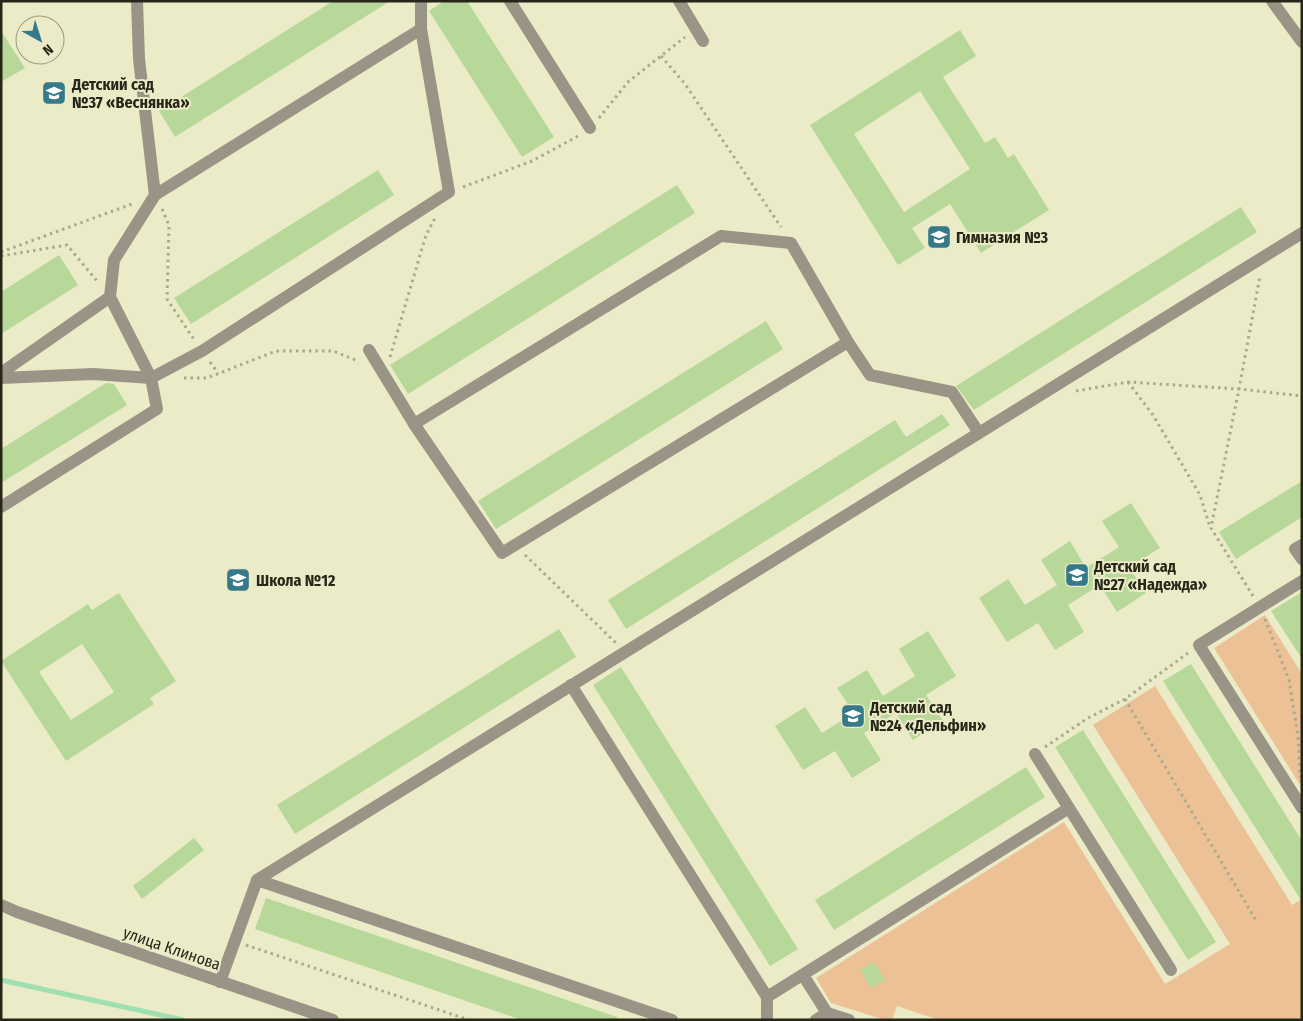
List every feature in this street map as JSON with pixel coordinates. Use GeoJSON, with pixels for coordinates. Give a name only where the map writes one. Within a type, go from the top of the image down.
{"type":"FeatureCollection","features":[{"type":"Feature","properties":{"kind":"street"},"geometry":{"type":"LineString","coordinates":[[137,1],[139,59],[155,195]]}},
{"type":"Feature","properties":{"kind":"street"},"geometry":{"type":"LineString","coordinates":[[1,378],[93,374],[151,378],[202,352],[449,192],[420,29],[421,1]]}},
{"type":"Feature","properties":{"kind":"street"},"geometry":{"type":"LineString","coordinates":[[510,1],[590,128]]}},
{"type":"Feature","properties":{"kind":"street"},"geometry":{"type":"LineString","coordinates":[[679,1],[703,41]]}},
{"type":"Feature","properties":{"kind":"street"},"geometry":{"type":"LineString","coordinates":[[1272,1],[1302,42]]}},
{"type":"Feature","properties":{"kind":"street"},"geometry":{"type":"LineString","coordinates":[[1,507],[157,409],[151,378],[110,297],[114,260],[155,195],[420,29]]}},
{"type":"Feature","properties":{"kind":"street"},"geometry":{"type":"LineString","coordinates":[[220,982],[257,880],[1302,232]]}},
{"type":"Feature","properties":{"kind":"street"},"geometry":{"type":"LineString","coordinates":[[414,424],[722,236],[791,243],[848,342],[870,375],[952,392],[979,433]]}},
{"type":"Feature","properties":{"kind":"street"},"geometry":{"type":"LineString","coordinates":[[1,373],[110,297]]}},
{"type":"Feature","properties":{"kind":"street"},"geometry":{"type":"LineString","coordinates":[[369,350],[414,424],[502,553],[848,342]]}},
{"type":"Feature","properties":{"kind":"street"},"geometry":{"type":"LineString","coordinates":[[1302,545],[1296,549],[1302,559]]}},
{"type":"Feature","properties":{"kind":"street"},"geometry":{"type":"LineString","coordinates":[[1300,806],[1199,645],[1302,581]]}},
{"type":"Feature","properties":{"kind":"street"},"geometry":{"type":"LineString","coordinates":[[571,685],[767,997],[767,1020]]}},
{"type":"Feature","properties":{"kind":"street"},"geometry":{"type":"LineString","coordinates":[[1035,754],[1171,970]]}},
{"type":"Feature","properties":{"kind":"street"},"geometry":{"type":"LineString","coordinates":[[767,997],[1069,808]]}},
{"type":"Feature","properties":{"kind":"street"},"geometry":{"type":"LineString","coordinates":[[257,880],[672,1020]]}},
{"type":"Feature","properties":{"kind":"street","name":"улица Клинова"},"geometry":{"type":"LineString","coordinates":[[1,905],[334,1020]]}},
{"type":"Feature","properties":{"kind":"street"},"geometry":{"type":"LineString","coordinates":[[803,975],[822,1016],[849,1020]]}},
{"type":"Feature","properties":{"kind":"path"},"geometry":{"type":"LineString","coordinates":[[384,375],[426,235],[449,192],[532,161],[590,128],[628,82],[695,28]]}},
{"type":"Feature","properties":{"kind":"path"},"geometry":{"type":"LineString","coordinates":[[661,56],[685,84],[791,243]]}},
{"type":"Feature","properties":{"kind":"path"},"geometry":{"type":"LineString","coordinates":[[1,252],[155,195],[170,225],[167,299],[218,373]]}},
{"type":"Feature","properties":{"kind":"path"},"geometry":{"type":"LineString","coordinates":[[1,256],[67,245],[110,297]]}},
{"type":"Feature","properties":{"kind":"path"},"geometry":{"type":"LineString","coordinates":[[1211,528],[1264,256]]}},
{"type":"Feature","properties":{"kind":"path"},"geometry":{"type":"LineString","coordinates":[[179,378],[206,378],[276,351],[333,351],[360,362]]}},
{"type":"Feature","properties":{"kind":"path"},"geometry":{"type":"LineString","coordinates":[[1128,382],[1153,415],[1200,495],[1211,528],[1260,607],[1289,680],[1298,736],[1300,806]]}},
{"type":"Feature","properties":{"kind":"path"},"geometry":{"type":"LineString","coordinates":[[1072,392],[1128,382],[1239,389],[1302,396]]}},
{"type":"Feature","properties":{"kind":"path"},"geometry":{"type":"LineString","coordinates":[[516,545],[530,561],[625,652]]}},
{"type":"Feature","properties":{"kind":"path"},"geometry":{"type":"LineString","coordinates":[[1035,754],[1088,718],[1125,698],[1199,645]]}},
{"type":"Feature","properties":{"kind":"path"},"geometry":{"type":"LineString","coordinates":[[1125,698],[1257,922]]}},
{"type":"Feature","properties":{"kind":"path"},"geometry":{"type":"LineString","coordinates":[[235,942],[468,1020]]}},
{"type":"Feature","properties":{"kind":"shaded area"},"geometry":{"type":"Polygon","coordinates":[[[1265,615],[1302,674],[1302,788],[1214,648],[1265,615]]]}},
{"type":"Feature","properties":{"kind":"shaded area"},"geometry":{"type":"Polygon","coordinates":[[[1155,686],[1292,905],[1302,899],[1302,1020],[939,1020],[897,1006],[892,1020],[885,1020],[831,1003],[816,978],[1064,822],[1165,984],[1230,944],[1093,725],[1155,686]]]}},
{"type":"Feature","properties":{"kind":"building"},"geometry":{"type":"Polygon","coordinates":[[[333,1],[390,1],[175,137],[159,111],[333,1]]]}},
{"type":"Feature","properties":{"kind":"building"},"geometry":{"type":"Polygon","coordinates":[[[444,1],[467,1],[554,137],[522,157],[429,11],[444,1]]]}},
{"type":"Feature","properties":{"kind":"building"},"geometry":{"type":"Polygon","coordinates":[[[960,30],[976,56],[943,77],[985,143],[995,137],[1008,158],[1014,154],[1049,210],[981,253],[950,204],[912,228],[925,248],[898,265],[810,125],[960,30]],[[920,91],[854,134],[904,212],[970,169],[920,91]]]}},
{"type":"Feature","properties":{"kind":"building"},"geometry":{"type":"Polygon","coordinates":[[[1,31],[15,53],[15,65],[23,65],[25,68],[1,82],[1,31]]]}},
{"type":"Feature","properties":{"kind":"building"},"geometry":{"type":"Polygon","coordinates":[[[378,170],[394,195],[191,324],[174,298],[378,170]]]}},
{"type":"Feature","properties":{"kind":"building"},"geometry":{"type":"Polygon","coordinates":[[[677,185],[695,213],[408,394],[390,365],[677,185]]]}},
{"type":"Feature","properties":{"kind":"building"},"geometry":{"type":"Polygon","coordinates":[[[1241,207],[1257,232],[974,410],[956,386],[1241,207]]]}},
{"type":"Feature","properties":{"kind":"building"},"geometry":{"type":"Polygon","coordinates":[[[59,255],[78,285],[1,334],[1,292],[59,255]]]}},
{"type":"Feature","properties":{"kind":"building"},"geometry":{"type":"Polygon","coordinates":[[[766,321],[783,349],[496,529],[478,501],[766,321]]]}},
{"type":"Feature","properties":{"kind":"building"},"geometry":{"type":"Polygon","coordinates":[[[106,383],[114,384],[127,405],[1,483],[1,449],[106,383]]]}},
{"type":"Feature","properties":{"kind":"building"},"geometry":{"type":"Polygon","coordinates":[[[942,414],[950,425],[626,629],[608,600],[895,420],[906,437],[942,414]]]}},
{"type":"Feature","properties":{"kind":"building"},"geometry":{"type":"Polygon","coordinates":[[[1302,481],[1302,517],[1236,559],[1219,532],[1302,481]]]}},
{"type":"Feature","properties":{"kind":"building"},"geometry":{"type":"Polygon","coordinates":[[[1131,503],[1160,548],[1129,567],[1146,593],[1117,612],[1100,585],[1068,605],[1084,632],[1055,650],[1038,623],[1007,642],[979,598],[1008,579],[1025,605],[1057,585],[1041,560],[1070,541],[1086,568],[1119,547],[1102,521],[1131,503]]]}},
{"type":"Feature","properties":{"kind":"building"},"geometry":{"type":"Polygon","coordinates":[[[1302,592],[1302,659],[1271,611],[1302,592]]]}},
{"type":"Feature","properties":{"kind":"building"},"geometry":{"type":"Polygon","coordinates":[[[119,593],[176,681],[150,698],[154,704],[66,761],[1,661],[88,604],[92,610],[119,593]],[[82,644],[39,672],[71,720],[114,692],[82,644]]]}},
{"type":"Feature","properties":{"kind":"building"},"geometry":{"type":"Polygon","coordinates":[[[559,629],[576,657],[295,834],[277,805],[559,629]]]}},
{"type":"Feature","properties":{"kind":"building"},"geometry":{"type":"Polygon","coordinates":[[[928,631],[956,676],[926,695],[943,721],[913,740],[896,713],[864,733],[881,760],[852,778],[835,751],[803,770],[775,726],[805,707],[822,733],[854,713],[837,688],[867,670],[883,696],[915,676],[899,649],[928,631]]]}},
{"type":"Feature","properties":{"kind":"building"},"geometry":{"type":"Polygon","coordinates":[[[1191,664],[1302,841],[1302,902],[1163,681],[1191,664]]]}},
{"type":"Feature","properties":{"kind":"building"},"geometry":{"type":"Polygon","coordinates":[[[621,667],[798,949],[770,966],[593,685],[621,667]]]}},
{"type":"Feature","properties":{"kind":"building"},"geometry":{"type":"Polygon","coordinates":[[[1083,730],[1216,942],[1188,960],[1055,747],[1083,730]]]}},
{"type":"Feature","properties":{"kind":"building"},"geometry":{"type":"Polygon","coordinates":[[[1026,767],[1045,797],[834,930],[815,900],[1026,767]]]}},
{"type":"Feature","properties":{"kind":"building"},"geometry":{"type":"Polygon","coordinates":[[[194,838],[204,850],[142,899],[133,886],[194,838]]]}},
{"type":"Feature","properties":{"kind":"building"},"geometry":{"type":"Polygon","coordinates":[[[266,898],[617,1017],[616,1020],[522,1020],[255,929],[266,898]]]}},
{"type":"Feature","properties":{"kind":"building"},"geometry":{"type":"Polygon","coordinates":[[[874,962],[885,980],[871,988],[860,970],[874,962]]]}},
{"type":"Feature","properties":{"kind":"waterway"},"geometry":{"type":"LineString","coordinates":[[1,980],[183,1020]]}},
{"type":"Feature","properties":{"kind":"place","name":"Детский сад №37 «Веснянка»"},"geometry":{"type":"Point","coordinates":[54,93]}},
{"type":"Feature","properties":{"kind":"place","name":"Гимназия №3"},"geometry":{"type":"Point","coordinates":[939,237]}},
{"type":"Feature","properties":{"kind":"place","name":"Детский сад №27 «Надежда»"},"geometry":{"type":"Point","coordinates":[1077,575]}},
{"type":"Feature","properties":{"kind":"place","name":"Школа №12"},"geometry":{"type":"Point","coordinates":[238,580]}},
{"type":"Feature","properties":{"kind":"place","name":"Детский сад №24 «Дельфин»"},"geometry":{"type":"Point","coordinates":[853,716]}}]}
